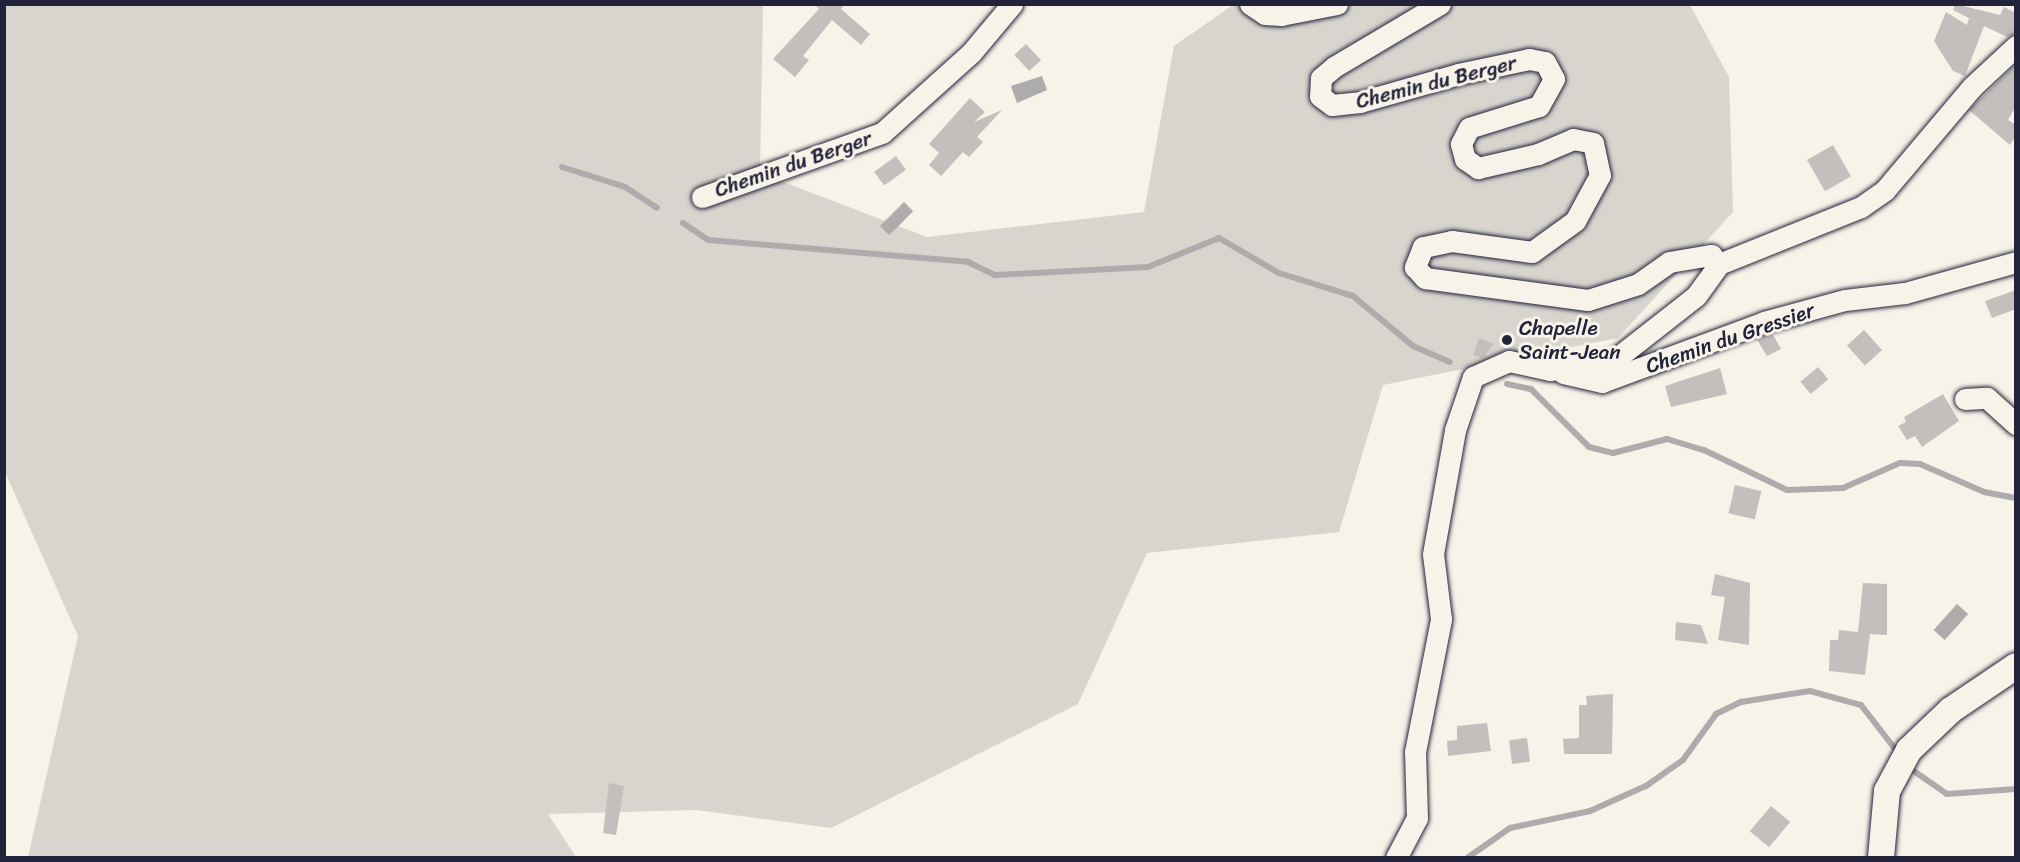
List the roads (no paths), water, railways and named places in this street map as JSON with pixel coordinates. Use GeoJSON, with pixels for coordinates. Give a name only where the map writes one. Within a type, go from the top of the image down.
{"type":"FeatureCollection","features":[{"type":"Feature","properties":{"kind":"main road"},"geometry":{"type":"LineString","coordinates":[[1881,858],[1887,791],[1909,750],[1951,710],[2016,666]]}},
{"type":"Feature","properties":{"kind":"street","name":"Chemin du Berger"},"geometry":{"type":"LineString","coordinates":[[702,197],[882,133],[971,53],[1012,4]]}},
{"type":"Feature","properties":{"kind":"street"},"geometry":{"type":"LineString","coordinates":[[1250,4],[1265,14],[1281,15],[1337,4]]}},
{"type":"Feature","properties":{"kind":"street","name":"Chemin du Berger"},"geometry":{"type":"LineString","coordinates":[[1440,4],[1334,67],[1321,78],[1320,96],[1332,105],[1360,102],[1458,74],[1529,59],[1545,62],[1554,79],[1539,106],[1469,128],[1461,144],[1465,159],[1478,168],[1538,154],[1573,139],[1593,143],[1600,175],[1575,221],[1532,252],[1452,240],[1424,247],[1415,267],[1425,278],[1588,300],[1638,284],[1669,262],[1711,255],[1719,264]]}},
{"type":"Feature","properties":{"kind":"street"},"geometry":{"type":"LineString","coordinates":[[1550,370],[1613,361],[1696,296],[1719,264],[1848,212],[1885,190],[1972,87],[2016,46]]}},
{"type":"Feature","properties":{"kind":"street","name":"Chemin du Gressier"},"geometry":{"type":"LineString","coordinates":[[1396,858],[1417,818],[1415,752],[1441,619],[1433,554],[1455,430],[1473,377],[1509,361],[1602,382],[1764,322],[1845,300],[1905,293],[2016,262]]}},
{"type":"Feature","properties":{"kind":"street"},"geometry":{"type":"LineString","coordinates":[[1965,399],[1987,398],[2016,424]]}},
{"type":"Feature","properties":{"kind":"waterway"},"geometry":{"type":"LineString","coordinates":[[562,167],[625,187],[657,208]]}},
{"type":"Feature","properties":{"kind":"waterway"},"geometry":{"type":"LineString","coordinates":[[683,223],[708,240],[968,262],[995,275],[1148,267],[1219,238],[1279,273],[1353,296],[1413,346],[1450,362]]}},
{"type":"Feature","properties":{"kind":"waterway"},"geometry":{"type":"LineString","coordinates":[[1507,384],[1531,389],[1589,447],[1613,453],[1667,439],[1704,450],[1787,490],[1843,488],[1900,463],[1920,464],[1984,492],[2016,498]]}},
{"type":"Feature","properties":{"kind":"waterway"},"geometry":{"type":"LineString","coordinates":[[1467,858],[1510,828],[1590,811],[1646,786],[1683,760],[1716,714],[1741,702],[1810,691],[1861,705],[1899,754]]}},
{"type":"Feature","properties":{"kind":"waterway"},"geometry":{"type":"LineString","coordinates":[[1908,767],[1947,794],[2016,789]]}},
{"type":"Feature","properties":{"kind":"place","name":"Chapelle Saint-Jean"},"geometry":{"type":"Point","coordinates":[1507,340]}}]}
